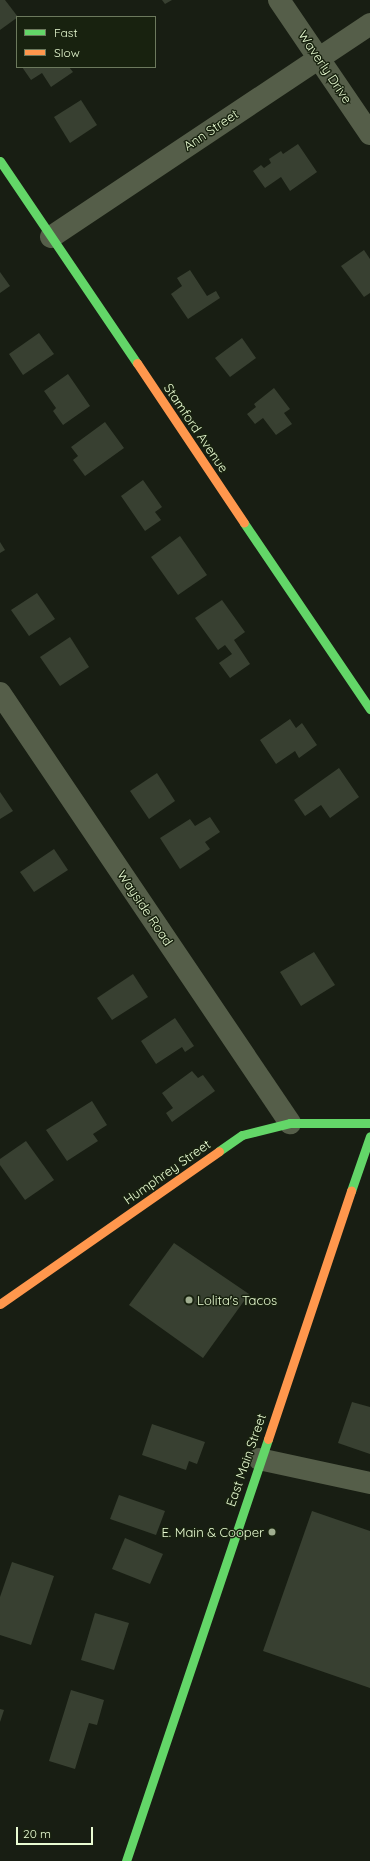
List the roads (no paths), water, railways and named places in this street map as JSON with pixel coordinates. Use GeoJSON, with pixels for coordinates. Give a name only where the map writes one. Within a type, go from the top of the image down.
{"type":"FeatureCollection","features":[{"type":"Feature","properties":{"kind":"street","name":"Waverly Drive"},"geometry":{"type":"LineString","coordinates":[[279,0],[370,134]]}},
{"type":"Feature","properties":{"kind":"street","name":"Ann Street"},"geometry":{"type":"LineString","coordinates":[[51,237],[370,24]]}},
{"type":"Feature","properties":{"kind":"street","name":"Stamford Avenue"},"geometry":{"type":"LineString","coordinates":[[0,161],[370,708]]}},
{"type":"Feature","properties":{"kind":"street","name":"Wayside Road"},"geometry":{"type":"LineString","coordinates":[[0,693],[290,1123]]}},
{"type":"Feature","properties":{"kind":"street","name":"Humphrey Street"},"geometry":{"type":"LineString","coordinates":[[2,1297],[242,1135],[258,1129],[290,1123],[370,1124]]}},
{"type":"Feature","properties":{"kind":"street","name":"East Main Street"},"geometry":{"type":"LineString","coordinates":[[126,1861],[259,1460],[370,1136]]}},
{"type":"Feature","properties":{"kind":"street"},"geometry":{"type":"LineString","coordinates":[[259,1460],[370,1483]]}},
{"type":"Feature","properties":{"kind":"place","name":"Lolita's Tacos"},"geometry":{"type":"Point","coordinates":[189,1300]}},
{"type":"Feature","properties":{"kind":"place","name":"E. Main & Cooper"},"geometry":{"type":"Point","coordinates":[272,1532]}}]}
